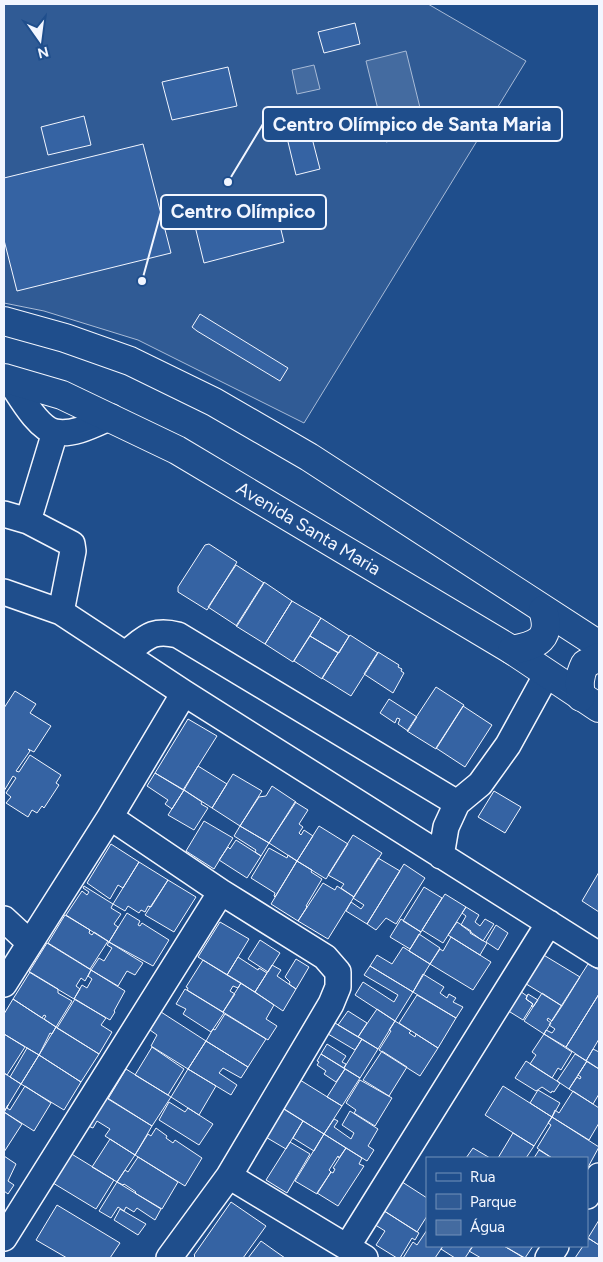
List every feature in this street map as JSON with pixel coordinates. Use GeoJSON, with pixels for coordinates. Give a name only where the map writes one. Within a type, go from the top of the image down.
{"type":"FeatureCollection","features":[{"type":"Feature","properties":{"kind":"main road"},"geometry":{"type":"LineString","coordinates":[[4,321],[65,338],[130,361],[214,402],[309,457],[599,646]]}},
{"type":"Feature","properties":{"kind":"main road","name":"Avenida Santa Maria"},"geometry":{"type":"LineString","coordinates":[[6,379],[62,395],[177,450],[512,650],[590,703]]}},
{"type":"Feature","properties":{"kind":"main road"},"geometry":{"type":"LineString","coordinates":[[512,650],[531,645],[544,637],[547,623],[543,610]]}},
{"type":"Feature","properties":{"kind":"main road"},"geometry":{"type":"LineString","coordinates":[[590,703],[579,684],[581,672],[584,664],[599,657]]}},
{"type":"Feature","properties":{"kind":"street"},"geometry":{"type":"LineString","coordinates":[[6,379],[36,419],[45,427],[55,432],[72,432],[111,418]]}},
{"type":"Feature","properties":{"kind":"street"},"geometry":{"type":"LineString","coordinates":[[28,521],[55,432]]}},
{"type":"Feature","properties":{"kind":"street"},"geometry":{"type":"LineString","coordinates":[[4,514],[28,521],[72,544],[73,551],[61,612]]}},
{"type":"Feature","properties":{"kind":"street"},"geometry":{"type":"LineString","coordinates":[[4,592],[61,612],[184,693],[599,955]]}},
{"type":"Feature","properties":{"kind":"street"},"geometry":{"type":"LineString","coordinates":[[125,654],[156,632],[178,635],[457,803]]}},
{"type":"Feature","properties":{"kind":"street"},"geometry":{"type":"LineString","coordinates":[[441,856],[446,827],[457,803],[480,784],[508,745],[547,674]]}},
{"type":"Feature","properties":{"kind":"street"},"geometry":{"type":"LineString","coordinates":[[4,984],[110,817],[184,693]]}},
{"type":"Feature","properties":{"kind":"street"},"geometry":{"type":"LineString","coordinates":[[110,817],[221,892],[325,957],[338,972],[338,987],[331,1004],[229,1176],[169,1258]]}},
{"type":"Feature","properties":{"kind":"street"},"geometry":{"type":"LineString","coordinates":[[4,1238],[221,892]]}},
{"type":"Feature","properties":{"kind":"street"},"geometry":{"type":"LineString","coordinates":[[4,919],[30,943]]}},
{"type":"Feature","properties":{"kind":"street"},"geometry":{"type":"LineString","coordinates":[[229,1176],[356,1253],[549,923]]}},
{"type":"Feature","properties":{"kind":"street"},"geometry":{"type":"LineString","coordinates":[[588,1194],[599,1176]]}},
{"type":"Feature","properties":{"kind":"street"},"geometry":{"type":"LineString","coordinates":[[548,1258],[555,1247]]}},
{"type":"Feature","properties":{"kind":"green space"},"geometry":{"type":"Polygon","coordinates":[[[4,4],[428,4],[526,61],[304,423],[138,340],[44,311],[4,303],[4,4]]]}},
{"type":"Feature","properties":{"kind":"water"},"geometry":{"type":"Polygon","coordinates":[[[406,51],[426,132],[386,142],[366,61],[406,51]]]}},
{"type":"Feature","properties":{"kind":"water"},"geometry":{"type":"Polygon","coordinates":[[[314,65],[320,89],[297,94],[292,70],[314,65]]]}},
{"type":"Feature","properties":{"kind":"building"},"geometry":{"type":"Polygon","coordinates":[[[355,23],[360,44],[324,53],[318,32],[355,23]]]}},
{"type":"Feature","properties":{"kind":"building"},"geometry":{"type":"Polygon","coordinates":[[[228,67],[237,106],[172,120],[162,82],[228,67]]]}},
{"type":"Feature","properties":{"kind":"building"},"geometry":{"type":"Polygon","coordinates":[[[305,111],[320,169],[296,175],[282,117],[305,111]]]}},
{"type":"Feature","properties":{"kind":"building"},"geometry":{"type":"Polygon","coordinates":[[[84,116],[91,145],[48,155],[41,127],[84,116]]]}},
{"type":"Feature","properties":{"kind":"building"},"geometry":{"type":"Polygon","coordinates":[[[143,144],[171,253],[17,291],[4,240],[4,178],[143,144]]]}},
{"type":"Feature","properties":{"kind":"building"},"geometry":{"type":"Polygon","coordinates":[[[273,197],[284,242],[204,263],[193,218],[273,197]]]}},
{"type":"Feature","properties":{"kind":"building"},"geometry":{"type":"Polygon","coordinates":[[[200,314],[288,368],[280,381],[192,327],[200,314]]]}},
{"type":"Feature","properties":{"kind":"building"},"geometry":{"type":"Polygon","coordinates":[[[209,544],[237,562],[207,610],[178,592],[178,587],[205,545],[209,544]]]}},
{"type":"Feature","properties":{"kind":"building"},"geometry":{"type":"Polygon","coordinates":[[[236,565],[264,583],[237,626],[208,607],[236,565]]]}},
{"type":"Feature","properties":{"kind":"building"},"geometry":{"type":"Polygon","coordinates":[[[264,582],[292,601],[265,644],[236,626],[264,582]]]}},
{"type":"Feature","properties":{"kind":"building"},"geometry":{"type":"Polygon","coordinates":[[[292,601],[321,618],[293,662],[265,644],[292,601]]]}},
{"type":"Feature","properties":{"kind":"building"},"geometry":{"type":"Polygon","coordinates":[[[321,618],[349,636],[339,653],[310,636],[321,618]]]}},
{"type":"Feature","properties":{"kind":"building"},"geometry":{"type":"Polygon","coordinates":[[[350,635],[378,653],[351,696],[322,678],[350,635]]]}},
{"type":"Feature","properties":{"kind":"building"},"geometry":{"type":"Polygon","coordinates":[[[310,636],[338,653],[322,679],[294,661],[310,636]]]}},
{"type":"Feature","properties":{"kind":"building"},"geometry":{"type":"Polygon","coordinates":[[[378,652],[399,665],[398,667],[404,673],[393,693],[364,674],[378,652]]]}},
{"type":"Feature","properties":{"kind":"building"},"geometry":{"type":"Polygon","coordinates":[[[436,687],[464,705],[436,749],[407,731],[436,687]]]}},
{"type":"Feature","properties":{"kind":"building"},"geometry":{"type":"Polygon","coordinates":[[[15,691],[36,704],[30,713],[51,726],[34,752],[28,749],[30,751],[16,771],[19,772],[30,755],[61,775],[56,783],[59,785],[44,808],[42,806],[37,813],[32,810],[28,817],[6,803],[11,797],[6,793],[16,778],[13,776],[4,791],[4,708],[15,691]]]}},
{"type":"Feature","properties":{"kind":"building"},"geometry":{"type":"Polygon","coordinates":[[[389,699],[417,717],[408,731],[398,724],[400,719],[397,718],[395,723],[380,713],[389,699]]]}},
{"type":"Feature","properties":{"kind":"building"},"geometry":{"type":"Polygon","coordinates":[[[463,706],[492,725],[465,767],[436,748],[463,706]]]}},
{"type":"Feature","properties":{"kind":"building"},"geometry":{"type":"Polygon","coordinates":[[[188,719],[217,736],[183,790],[155,773],[188,719]]]}},
{"type":"Feature","properties":{"kind":"building"},"geometry":{"type":"Polygon","coordinates":[[[198,766],[227,784],[212,808],[184,790],[198,766]]]}},
{"type":"Feature","properties":{"kind":"building"},"geometry":{"type":"Polygon","coordinates":[[[155,773],[184,790],[172,809],[165,804],[168,800],[147,786],[155,773]]]}},
{"type":"Feature","properties":{"kind":"building"},"geometry":{"type":"Polygon","coordinates":[[[233,774],[262,791],[240,826],[212,808],[233,774]]]}},
{"type":"Feature","properties":{"kind":"building"},"geometry":{"type":"Polygon","coordinates":[[[272,786],[296,802],[269,843],[240,826],[259,797],[266,796],[272,786]]]}},
{"type":"Feature","properties":{"kind":"building"},"geometry":{"type":"Polygon","coordinates":[[[184,790],[208,808],[194,830],[168,815],[184,790]]]}},
{"type":"Feature","properties":{"kind":"building"},"geometry":{"type":"Polygon","coordinates":[[[494,791],[521,807],[505,833],[478,817],[494,791]]]}},
{"type":"Feature","properties":{"kind":"building"},"geometry":{"type":"Polygon","coordinates":[[[295,802],[308,810],[299,824],[303,827],[299,833],[301,835],[304,830],[313,836],[297,861],[269,843],[295,802]]]}},
{"type":"Feature","properties":{"kind":"building"},"geometry":{"type":"Polygon","coordinates":[[[204,821],[233,838],[214,869],[186,851],[204,821]]]}},
{"type":"Feature","properties":{"kind":"building"},"geometry":{"type":"Polygon","coordinates":[[[240,826],[269,843],[261,856],[255,852],[256,850],[234,836],[240,826]]]}},
{"type":"Feature","properties":{"kind":"building"},"geometry":{"type":"Polygon","coordinates":[[[319,826],[348,844],[326,879],[297,861],[319,826]]]}},
{"type":"Feature","properties":{"kind":"building"},"geometry":{"type":"Polygon","coordinates":[[[353,835],[382,853],[354,897],[341,888],[344,884],[328,875],[353,835]]]}},
{"type":"Feature","properties":{"kind":"building"},"geometry":{"type":"Polygon","coordinates":[[[236,840],[261,856],[247,878],[219,860],[228,847],[230,849],[236,840]]]}},
{"type":"Feature","properties":{"kind":"building"},"geometry":{"type":"Polygon","coordinates":[[[111,844],[139,862],[123,888],[118,885],[110,899],[87,883],[111,844]]]}},
{"type":"Feature","properties":{"kind":"building"},"geometry":{"type":"Polygon","coordinates":[[[269,848],[287,858],[288,855],[297,861],[275,897],[275,893],[251,878],[269,848]]]}},
{"type":"Feature","properties":{"kind":"building"},"geometry":{"type":"Polygon","coordinates":[[[378,858],[400,871],[367,924],[346,911],[351,902],[361,909],[364,905],[353,898],[378,858]]]}},
{"type":"Feature","properties":{"kind":"building"},"geometry":{"type":"Polygon","coordinates":[[[297,861],[322,879],[298,921],[271,904],[297,861]]]}},
{"type":"Feature","properties":{"kind":"building"},"geometry":{"type":"Polygon","coordinates":[[[139,862],[168,880],[151,907],[148,906],[145,912],[141,910],[139,913],[128,906],[125,911],[113,904],[139,862]]]}},
{"type":"Feature","properties":{"kind":"building"},"geometry":{"type":"Polygon","coordinates":[[[404,864],[425,878],[396,924],[386,918],[376,930],[367,924],[404,864]]]}},
{"type":"Feature","properties":{"kind":"building"},"geometry":{"type":"Polygon","coordinates":[[[599,872],[599,912],[582,901],[599,872]]]}},
{"type":"Feature","properties":{"kind":"building"},"geometry":{"type":"Polygon","coordinates":[[[168,880],[196,897],[174,932],[145,915],[168,880]]]}},
{"type":"Feature","properties":{"kind":"building"},"geometry":{"type":"Polygon","coordinates":[[[323,883],[335,890],[337,886],[354,897],[328,939],[298,921],[323,883]]]}},
{"type":"Feature","properties":{"kind":"building"},"geometry":{"type":"Polygon","coordinates":[[[84,886],[113,904],[111,908],[121,914],[114,924],[118,927],[109,942],[66,915],[82,891],[87,895],[89,892],[83,888],[84,886]]]}},
{"type":"Feature","properties":{"kind":"building"},"geometry":{"type":"Polygon","coordinates":[[[424,887],[442,898],[421,932],[403,921],[424,887]]]}},
{"type":"Feature","properties":{"kind":"building"},"geometry":{"type":"Polygon","coordinates":[[[445,894],[466,907],[443,943],[422,930],[445,894]]]}},
{"type":"Feature","properties":{"kind":"building"},"geometry":{"type":"Polygon","coordinates":[[[466,907],[479,915],[475,922],[480,926],[485,919],[494,924],[483,941],[461,925],[466,916],[462,913],[466,907]]]}},
{"type":"Feature","properties":{"kind":"building"},"geometry":{"type":"Polygon","coordinates":[[[127,913],[140,921],[138,925],[140,926],[142,923],[169,940],[153,966],[109,942],[127,913]]]}},
{"type":"Feature","properties":{"kind":"building"},"geometry":{"type":"Polygon","coordinates":[[[65,915],[90,930],[89,933],[92,935],[94,932],[108,941],[90,969],[48,943],[65,915]]]}},
{"type":"Feature","properties":{"kind":"building"},"geometry":{"type":"Polygon","coordinates":[[[401,919],[421,932],[410,949],[390,937],[401,919]]]}},
{"type":"Feature","properties":{"kind":"building"},"geometry":{"type":"Polygon","coordinates":[[[220,922],[249,939],[227,975],[198,957],[220,922]]]}},
{"type":"Feature","properties":{"kind":"building"},"geometry":{"type":"Polygon","coordinates":[[[457,922],[471,931],[470,933],[487,943],[480,955],[448,935],[457,922]]]}},
{"type":"Feature","properties":{"kind":"building"},"geometry":{"type":"Polygon","coordinates":[[[496,925],[508,933],[498,950],[486,942],[496,925]]]}},
{"type":"Feature","properties":{"kind":"building"},"geometry":{"type":"Polygon","coordinates":[[[419,934],[440,948],[430,964],[409,951],[419,934]]]}},
{"type":"Feature","properties":{"kind":"building"},"geometry":{"type":"Polygon","coordinates":[[[451,937],[491,962],[473,990],[430,964],[440,949],[443,951],[451,937]]]}},
{"type":"Feature","properties":{"kind":"building"},"geometry":{"type":"Polygon","coordinates":[[[260,940],[280,953],[268,972],[248,959],[260,940]]]}},
{"type":"Feature","properties":{"kind":"building"},"geometry":{"type":"Polygon","coordinates":[[[109,942],[143,963],[135,975],[127,971],[118,986],[91,970],[99,958],[104,961],[112,948],[107,945],[109,942]]]}},
{"type":"Feature","properties":{"kind":"building"},"geometry":{"type":"Polygon","coordinates":[[[47,943],[91,970],[85,981],[81,978],[76,986],[80,989],[74,999],[29,972],[47,943]]]}},
{"type":"Feature","properties":{"kind":"building"},"geometry":{"type":"Polygon","coordinates":[[[403,947],[430,964],[413,992],[370,966],[377,955],[392,964],[403,947]]]}},
{"type":"Feature","properties":{"kind":"building"},"geometry":{"type":"Polygon","coordinates":[[[537,951],[580,977],[562,1006],[523,982],[537,951]]]}},
{"type":"Feature","properties":{"kind":"building"},"geometry":{"type":"Polygon","coordinates":[[[238,957],[258,970],[259,968],[267,973],[255,992],[227,975],[238,957]]]}},
{"type":"Feature","properties":{"kind":"building"},"geometry":{"type":"Polygon","coordinates":[[[296,959],[309,967],[296,989],[289,984],[290,982],[285,977],[296,959]]]}},
{"type":"Feature","properties":{"kind":"building"},"geometry":{"type":"Polygon","coordinates":[[[203,960],[241,983],[238,988],[233,986],[230,991],[235,994],[223,1012],[187,990],[188,988],[186,987],[203,960]]]}},
{"type":"Feature","properties":{"kind":"building"},"geometry":{"type":"Polygon","coordinates":[[[588,964],[599,970],[599,994],[566,1047],[544,1034],[546,1030],[552,1033],[555,1029],[549,1025],[588,964]]]}},
{"type":"Feature","properties":{"kind":"building"},"geometry":{"type":"Polygon","coordinates":[[[272,965],[281,970],[277,976],[296,989],[283,1011],[255,992],[272,965]]]}},
{"type":"Feature","properties":{"kind":"building"},"geometry":{"type":"Polygon","coordinates":[[[370,966],[413,992],[395,1021],[355,995],[363,982],[394,1002],[398,995],[364,975],[370,966]]]}},
{"type":"Feature","properties":{"kind":"building"},"geometry":{"type":"Polygon","coordinates":[[[91,970],[125,991],[110,1020],[74,999],[82,985],[87,988],[92,979],[88,976],[91,970]]]}},
{"type":"Feature","properties":{"kind":"building"},"geometry":{"type":"Polygon","coordinates":[[[30,972],[58,989],[58,993],[72,1001],[56,1027],[44,1019],[46,1016],[44,1015],[42,1018],[13,999],[30,972]]]}},
{"type":"Feature","properties":{"kind":"building"},"geometry":{"type":"Polygon","coordinates":[[[423,974],[444,987],[440,993],[447,998],[449,994],[456,998],[453,1002],[463,1007],[456,1018],[413,992],[423,974]]]}},
{"type":"Feature","properties":{"kind":"building"},"geometry":{"type":"Polygon","coordinates":[[[241,983],[274,1005],[266,1019],[277,1026],[268,1040],[223,1012],[241,983]]]}},
{"type":"Feature","properties":{"kind":"building"},"geometry":{"type":"Polygon","coordinates":[[[514,987],[527,996],[526,999],[533,1004],[523,1020],[502,1007],[514,987]]]}},
{"type":"Feature","properties":{"kind":"building"},"geometry":{"type":"Polygon","coordinates":[[[185,989],[224,1013],[211,1032],[183,1014],[186,1009],[176,1004],[185,989]]]}},
{"type":"Feature","properties":{"kind":"building"},"geometry":{"type":"Polygon","coordinates":[[[542,993],[562,1006],[552,1021],[548,1018],[547,1020],[551,1023],[544,1034],[524,1021],[542,993]]]}},
{"type":"Feature","properties":{"kind":"building"},"geometry":{"type":"Polygon","coordinates":[[[528,994],[538,1000],[533,1007],[531,1006],[533,1004],[526,999],[528,994]]]}},
{"type":"Feature","properties":{"kind":"building"},"geometry":{"type":"Polygon","coordinates":[[[599,994],[599,1039],[586,1061],[566,1047],[599,994]]]}},
{"type":"Feature","properties":{"kind":"building"},"geometry":{"type":"Polygon","coordinates":[[[417,995],[456,1018],[438,1048],[399,1023],[417,995]]]}},
{"type":"Feature","properties":{"kind":"building"},"geometry":{"type":"Polygon","coordinates":[[[13,999],[56,1027],[52,1034],[50,1033],[39,1055],[4,1034],[4,1014],[13,999]]]}},
{"type":"Feature","properties":{"kind":"building"},"geometry":{"type":"Polygon","coordinates":[[[75,999],[106,1018],[101,1025],[112,1032],[99,1054],[57,1028],[75,999]]]}},
{"type":"Feature","properties":{"kind":"building"},"geometry":{"type":"Polygon","coordinates":[[[377,1009],[395,1021],[378,1049],[358,1037],[377,1009]]]}},
{"type":"Feature","properties":{"kind":"building"},"geometry":{"type":"Polygon","coordinates":[[[348,1011],[367,1023],[358,1037],[338,1025],[348,1011]]]}},
{"type":"Feature","properties":{"kind":"building"},"geometry":{"type":"Polygon","coordinates":[[[161,1012],[206,1041],[188,1069],[151,1046],[157,1035],[150,1030],[161,1012]]]}},
{"type":"Feature","properties":{"kind":"building"},"geometry":{"type":"Polygon","coordinates":[[[225,1014],[266,1039],[248,1067],[206,1041],[225,1014]]]}},
{"type":"Feature","properties":{"kind":"building"},"geometry":{"type":"Polygon","coordinates":[[[395,1021],[411,1031],[409,1033],[415,1037],[416,1034],[438,1048],[420,1076],[379,1050],[395,1021]]]}},
{"type":"Feature","properties":{"kind":"building"},"geometry":{"type":"Polygon","coordinates":[[[335,1023],[362,1039],[355,1050],[328,1034],[335,1023]]]}},
{"type":"Feature","properties":{"kind":"building"},"geometry":{"type":"Polygon","coordinates":[[[56,1027],[99,1054],[81,1082],[39,1055],[56,1027]]]}},
{"type":"Feature","properties":{"kind":"building"},"geometry":{"type":"Polygon","coordinates":[[[4,1034],[25,1047],[7,1075],[4,1073],[4,1034]]]}},
{"type":"Feature","properties":{"kind":"building"},"geometry":{"type":"Polygon","coordinates":[[[544,1034],[572,1052],[561,1070],[558,1068],[552,1078],[530,1064],[536,1055],[532,1052],[544,1034]]]}},
{"type":"Feature","properties":{"kind":"building"},"geometry":{"type":"Polygon","coordinates":[[[362,1039],[378,1049],[360,1078],[344,1068],[362,1039]]]}},
{"type":"Feature","properties":{"kind":"building"},"geometry":{"type":"Polygon","coordinates":[[[206,1041],[248,1067],[241,1078],[223,1068],[219,1073],[237,1085],[231,1095],[188,1069],[206,1041]]]}},
{"type":"Feature","properties":{"kind":"building"},"geometry":{"type":"Polygon","coordinates":[[[327,1044],[346,1056],[342,1062],[346,1064],[344,1068],[321,1054],[327,1044]]]}},
{"type":"Feature","properties":{"kind":"building"},"geometry":{"type":"Polygon","coordinates":[[[152,1047],[184,1069],[168,1095],[135,1075],[152,1047]]]}},
{"type":"Feature","properties":{"kind":"building"},"geometry":{"type":"Polygon","coordinates":[[[27,1048],[39,1055],[21,1084],[10,1077],[27,1048]]]}},
{"type":"Feature","properties":{"kind":"building"},"geometry":{"type":"Polygon","coordinates":[[[593,1049],[599,1052],[599,1069],[586,1061],[593,1049]]]}},
{"type":"Feature","properties":{"kind":"building"},"geometry":{"type":"Polygon","coordinates":[[[382,1051],[407,1067],[389,1096],[363,1080],[382,1051]]]}},
{"type":"Feature","properties":{"kind":"building"},"geometry":{"type":"Polygon","coordinates":[[[321,1054],[345,1069],[336,1082],[324,1074],[326,1071],[317,1065],[321,1054]]]}},
{"type":"Feature","properties":{"kind":"building"},"geometry":{"type":"Polygon","coordinates":[[[575,1054],[587,1061],[569,1089],[557,1081],[575,1054]]]}},
{"type":"Feature","properties":{"kind":"building"},"geometry":{"type":"Polygon","coordinates":[[[39,1055],[81,1082],[64,1110],[21,1084],[39,1055]]]}},
{"type":"Feature","properties":{"kind":"building"},"geometry":{"type":"Polygon","coordinates":[[[526,1061],[560,1083],[554,1092],[552,1091],[551,1093],[542,1087],[536,1091],[515,1078],[526,1061]]]}},
{"type":"Feature","properties":{"kind":"building"},"geometry":{"type":"Polygon","coordinates":[[[587,1061],[599,1069],[599,1094],[593,1104],[569,1089],[577,1077],[580,1079],[581,1077],[578,1075],[587,1061]]]}},
{"type":"Feature","properties":{"kind":"building"},"geometry":{"type":"Polygon","coordinates":[[[126,1069],[171,1097],[152,1126],[108,1099],[126,1069]]]}},
{"type":"Feature","properties":{"kind":"building"},"geometry":{"type":"Polygon","coordinates":[[[188,1069],[216,1086],[199,1115],[171,1097],[188,1069]]]}},
{"type":"Feature","properties":{"kind":"building"},"geometry":{"type":"Polygon","coordinates":[[[345,1069],[360,1078],[342,1106],[327,1097],[345,1069]]]}},
{"type":"Feature","properties":{"kind":"building"},"geometry":{"type":"Polygon","coordinates":[[[4,1073],[21,1084],[4,1112],[4,1073]]]}},
{"type":"Feature","properties":{"kind":"building"},"geometry":{"type":"Polygon","coordinates":[[[300,1080],[342,1106],[324,1134],[278,1105],[300,1080]]]}},
{"type":"Feature","properties":{"kind":"building"},"geometry":{"type":"Polygon","coordinates":[[[360,1080],[392,1098],[375,1126],[354,1113],[356,1110],[346,1103],[360,1080]]]}},
{"type":"Feature","properties":{"kind":"building"},"geometry":{"type":"Polygon","coordinates":[[[25,1086],[51,1103],[34,1131],[4,1112],[8,1105],[7,1108],[10,1110],[25,1086]]]}},
{"type":"Feature","properties":{"kind":"building"},"geometry":{"type":"Polygon","coordinates":[[[503,1086],[552,1117],[534,1146],[485,1115],[503,1086]]]}},
{"type":"Feature","properties":{"kind":"building"},"geometry":{"type":"Polygon","coordinates":[[[538,1090],[560,1103],[552,1117],[530,1103],[538,1090]]]}},
{"type":"Feature","properties":{"kind":"building"},"geometry":{"type":"Polygon","coordinates":[[[573,1091],[599,1108],[599,1123],[589,1140],[552,1117],[555,1110],[559,1113],[573,1091]]]}},
{"type":"Feature","properties":{"kind":"building"},"geometry":{"type":"Polygon","coordinates":[[[106,1097],[152,1126],[135,1155],[105,1136],[110,1129],[97,1121],[93,1128],[88,1126],[106,1097]]]}},
{"type":"Feature","properties":{"kind":"building"},"geometry":{"type":"Polygon","coordinates":[[[169,1102],[185,1112],[188,1108],[213,1124],[199,1145],[159,1120],[169,1102]]]}},
{"type":"Feature","properties":{"kind":"building"},"geometry":{"type":"Polygon","coordinates":[[[282,1108],[303,1121],[286,1149],[264,1136],[282,1108]]]}},
{"type":"Feature","properties":{"kind":"building"},"geometry":{"type":"Polygon","coordinates":[[[350,1111],[378,1129],[368,1146],[374,1150],[367,1161],[324,1134],[334,1119],[338,1121],[334,1127],[351,1139],[354,1133],[342,1125],[350,1111]]]}},
{"type":"Feature","properties":{"kind":"building"},"geometry":{"type":"Polygon","coordinates":[[[4,1112],[22,1124],[4,1152],[4,1112]]]}},
{"type":"Feature","properties":{"kind":"building"},"geometry":{"type":"Polygon","coordinates":[[[552,1117],[599,1147],[588,1167],[588,1157],[550,1157],[537,1148],[551,1125],[548,1123],[552,1117]]]}},
{"type":"Feature","properties":{"kind":"building"},"geometry":{"type":"Polygon","coordinates":[[[303,1121],[324,1134],[314,1151],[293,1138],[303,1121]]]}},
{"type":"Feature","properties":{"kind":"building"},"geometry":{"type":"Polygon","coordinates":[[[156,1128],[173,1143],[175,1140],[202,1158],[185,1186],[135,1155],[148,1134],[151,1136],[156,1128]]]}},
{"type":"Feature","properties":{"kind":"building"},"geometry":{"type":"Polygon","coordinates":[[[513,1133],[534,1146],[527,1157],[499,1157],[513,1133]]]}},
{"type":"Feature","properties":{"kind":"building"},"geometry":{"type":"Polygon","coordinates":[[[324,1134],[346,1148],[329,1170],[331,1172],[317,1194],[295,1181],[324,1134]]]}},
{"type":"Feature","properties":{"kind":"building"},"geometry":{"type":"Polygon","coordinates":[[[110,1139],[135,1155],[117,1182],[92,1167],[110,1139]]]}},
{"type":"Feature","properties":{"kind":"building"},"geometry":{"type":"Polygon","coordinates":[[[290,1142],[310,1154],[287,1193],[266,1180],[290,1142]]]}},
{"type":"Feature","properties":{"kind":"building"},"geometry":{"type":"Polygon","coordinates":[[[346,1148],[362,1158],[359,1164],[364,1166],[338,1206],[317,1193],[331,1172],[333,1173],[335,1169],[333,1168],[346,1148]]]}},
{"type":"Feature","properties":{"kind":"building"},"geometry":{"type":"Polygon","coordinates":[[[473,1148],[488,1157],[467,1157],[473,1148]]]}},
{"type":"Feature","properties":{"kind":"building"},"geometry":{"type":"Polygon","coordinates":[[[539,1150],[550,1157],[535,1157],[539,1150]]]}},
{"type":"Feature","properties":{"kind":"building"},"geometry":{"type":"Polygon","coordinates":[[[70,1153],[114,1180],[96,1209],[53,1183],[70,1153]]]}},
{"type":"Feature","properties":{"kind":"building"},"geometry":{"type":"Polygon","coordinates":[[[4,1156],[16,1164],[8,1181],[14,1185],[8,1194],[4,1191],[4,1156]]]}},
{"type":"Feature","properties":{"kind":"building"},"geometry":{"type":"Polygon","coordinates":[[[138,1157],[178,1182],[162,1209],[124,1184],[117,1182],[125,1170],[128,1172],[138,1157]]]}},
{"type":"Feature","properties":{"kind":"building"},"geometry":{"type":"Polygon","coordinates":[[[396,1178],[426,1197],[426,1218],[417,1232],[378,1207],[396,1178]]]}},
{"type":"Feature","properties":{"kind":"building"},"geometry":{"type":"Polygon","coordinates":[[[117,1182],[161,1209],[155,1220],[137,1208],[134,1212],[126,1207],[124,1211],[118,1207],[111,1218],[99,1211],[117,1182]]]}},
{"type":"Feature","properties":{"kind":"building"},"geometry":{"type":"Polygon","coordinates":[[[231,1202],[266,1226],[243,1258],[193,1258],[194,1255],[231,1202]]]}},
{"type":"Feature","properties":{"kind":"building"},"geometry":{"type":"Polygon","coordinates":[[[57,1205],[120,1243],[110,1258],[67,1258],[36,1240],[57,1205]]]}},
{"type":"Feature","properties":{"kind":"building"},"geometry":{"type":"Polygon","coordinates":[[[378,1207],[419,1233],[415,1240],[412,1238],[400,1258],[376,1245],[385,1231],[369,1221],[378,1207]]]}},
{"type":"Feature","properties":{"kind":"building"},"geometry":{"type":"Polygon","coordinates":[[[120,1209],[146,1224],[138,1235],[114,1220],[120,1209]]]}},
{"type":"Feature","properties":{"kind":"building"},"geometry":{"type":"Polygon","coordinates":[[[599,1220],[599,1245],[588,1238],[599,1220]]]}},
{"type":"Feature","properties":{"kind":"building"},"geometry":{"type":"Polygon","coordinates":[[[426,1232],[426,1247],[442,1247],[435,1258],[403,1258],[413,1242],[417,1245],[426,1232]]]}},
{"type":"Feature","properties":{"kind":"building"},"geometry":{"type":"Polygon","coordinates":[[[588,1238],[599,1245],[599,1258],[575,1258],[582,1247],[588,1247],[588,1238]]]}},
{"type":"Feature","properties":{"kind":"building"},"geometry":{"type":"Polygon","coordinates":[[[261,1241],[275,1251],[285,1258],[248,1258],[261,1241]]]}},
{"type":"Feature","properties":{"kind":"building"},"geometry":{"type":"Polygon","coordinates":[[[442,1247],[472,1247],[465,1258],[455,1258],[441,1249],[442,1247]]]}},
{"type":"Feature","properties":{"kind":"building"},"geometry":{"type":"Polygon","coordinates":[[[472,1247],[506,1247],[524,1258],[481,1258],[469,1251],[472,1247]]]}},
{"type":"Feature","properties":{"kind":"building"},"geometry":{"type":"Polygon","coordinates":[[[506,1247],[532,1247],[525,1258],[506,1247]]]}},
{"type":"Feature","properties":{"kind":"place","name":"Centro Olímpico de Santa Maria"},"geometry":{"type":"Point","coordinates":[228,182]}},
{"type":"Feature","properties":{"kind":"place","name":"Centro Olímpico"},"geometry":{"type":"Point","coordinates":[142,281]}}]}
